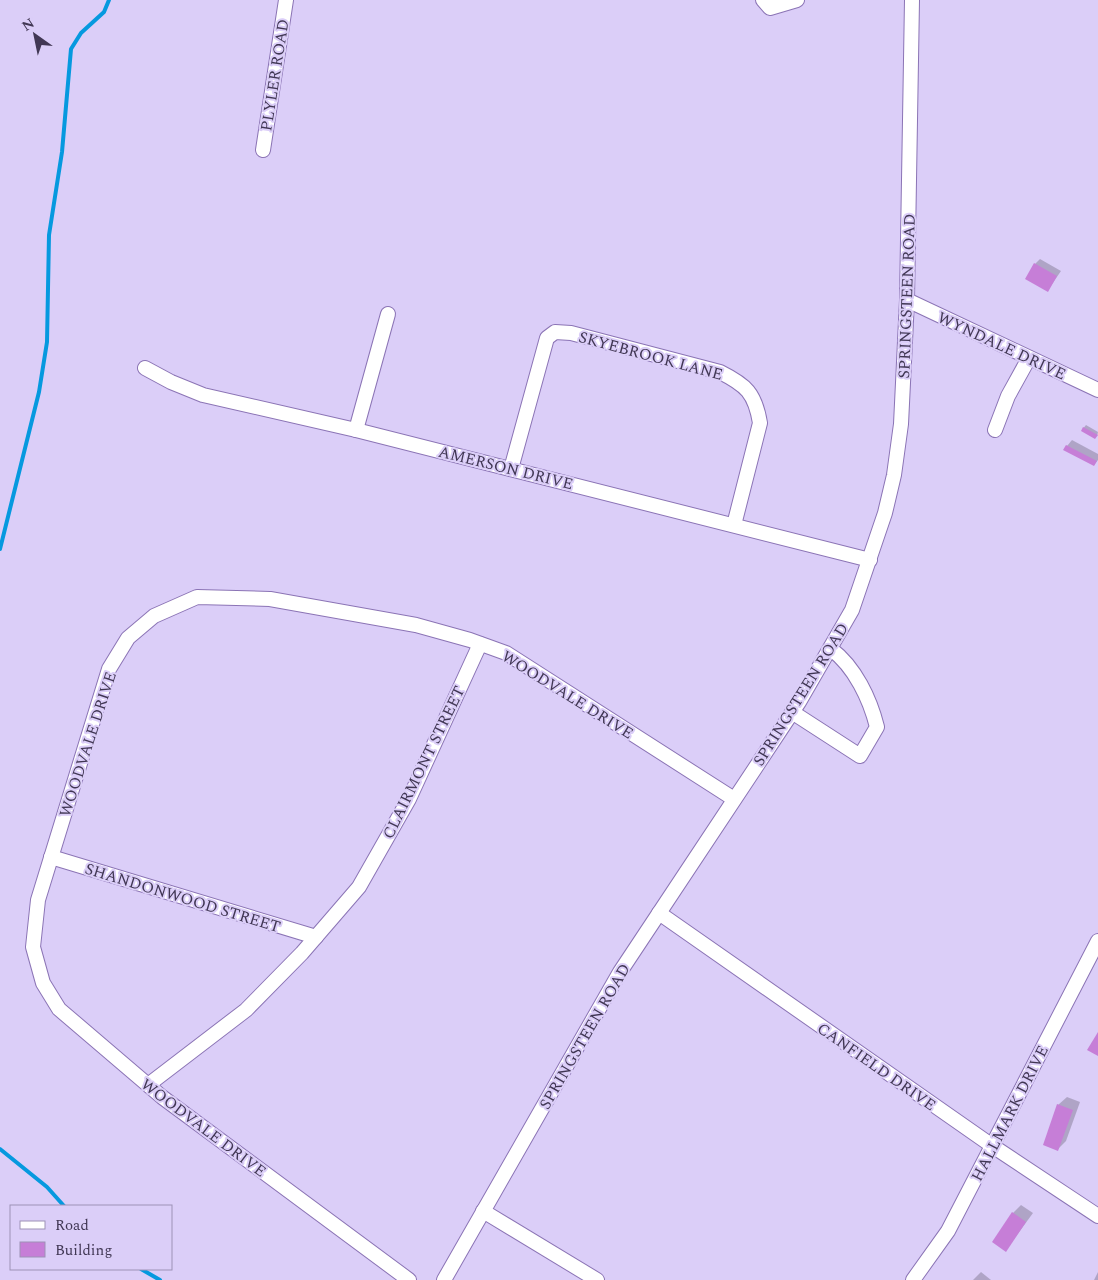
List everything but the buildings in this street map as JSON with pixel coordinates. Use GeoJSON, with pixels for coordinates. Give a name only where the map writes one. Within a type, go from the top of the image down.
{"type":"FeatureCollection","features":[{"type":"Feature","properties":{"kind":"street","name":"PLYLER ROAD"},"geometry":{"type":"LineString","coordinates":[[263,150],[286,0]]}},
{"type":"Feature","properties":{"kind":"street"},"geometry":{"type":"LineString","coordinates":[[763,0],[770,8],[797,0]]}},
{"type":"Feature","properties":{"kind":"street","name":"SPRINGSTEEN ROAD"},"geometry":{"type":"LineString","coordinates":[[444,1280],[620,972],[792,712],[831,649],[852,610],[885,513],[899,441],[907,300],[912,0]]}},
{"type":"Feature","properties":{"kind":"street","name":"WYNDALE DRIVE"},"geometry":{"type":"LineString","coordinates":[[907,300],[1098,390]]}},
{"type":"Feature","properties":{"kind":"street"},"geometry":{"type":"LineString","coordinates":[[356,430],[388,314]]}},
{"type":"Feature","properties":{"kind":"street","name":"SKYEBROOK LANE"},"geometry":{"type":"LineString","coordinates":[[511,469],[547,338],[555,332],[570,333],[720,372],[740,382],[750,392],[758,406],[760,423],[734,525]]}},
{"type":"Feature","properties":{"kind":"street"},"geometry":{"type":"LineString","coordinates":[[995,430],[1008,396],[1029,358]]}},
{"type":"Feature","properties":{"kind":"street","name":"AMERSON DRIVE"},"geometry":{"type":"LineString","coordinates":[[145,368],[203,395],[356,430],[870,560]]}},
{"type":"Feature","properties":{"kind":"street","name":"WOODVALE DRIVE"},"geometry":{"type":"LineString","coordinates":[[409,1280],[148,1085],[59,1009],[43,983],[33,947],[38,900],[109,669],[128,638],[154,616],[197,597],[270,600],[416,625],[506,653],[734,799]]}},
{"type":"Feature","properties":{"kind":"street","name":"CLAIRMONT STREET"},"geometry":{"type":"LineString","coordinates":[[148,1085],[246,1010],[316,937],[359,887],[409,799],[480,644]]}},
{"type":"Feature","properties":{"kind":"street"},"geometry":{"type":"LineString","coordinates":[[792,712],[860,756],[877,727],[873,708],[843,658],[831,649]]}},
{"type":"Feature","properties":{"kind":"street","name":"SHANDONWOOD STREET"},"geometry":{"type":"LineString","coordinates":[[51,858],[316,937]]}},
{"type":"Feature","properties":{"kind":"street","name":"CANFIELD DRIVE"},"geometry":{"type":"LineString","coordinates":[[659,913],[991,1145],[1098,1216]]}},
{"type":"Feature","properties":{"kind":"street","name":"HALLMARK DRIVE"},"geometry":{"type":"LineString","coordinates":[[913,1280],[948,1231],[1098,941]]}},
{"type":"Feature","properties":{"kind":"street"},"geometry":{"type":"LineString","coordinates":[[484,1211],[597,1280]]}},
{"type":"Feature","properties":{"kind":"waterway"},"geometry":{"type":"LineString","coordinates":[[0,549],[39,392],[47,342],[49,235],[62,152],[71,49],[81,33],[104,12],[109,0]]}},
{"type":"Feature","properties":{"kind":"waterway"},"geometry":{"type":"LineString","coordinates":[[0,1149],[47,1187],[63,1205]]}},
{"type":"Feature","properties":{"kind":"waterway"},"geometry":{"type":"LineString","coordinates":[[143,1270],[160,1280]]}}]}
